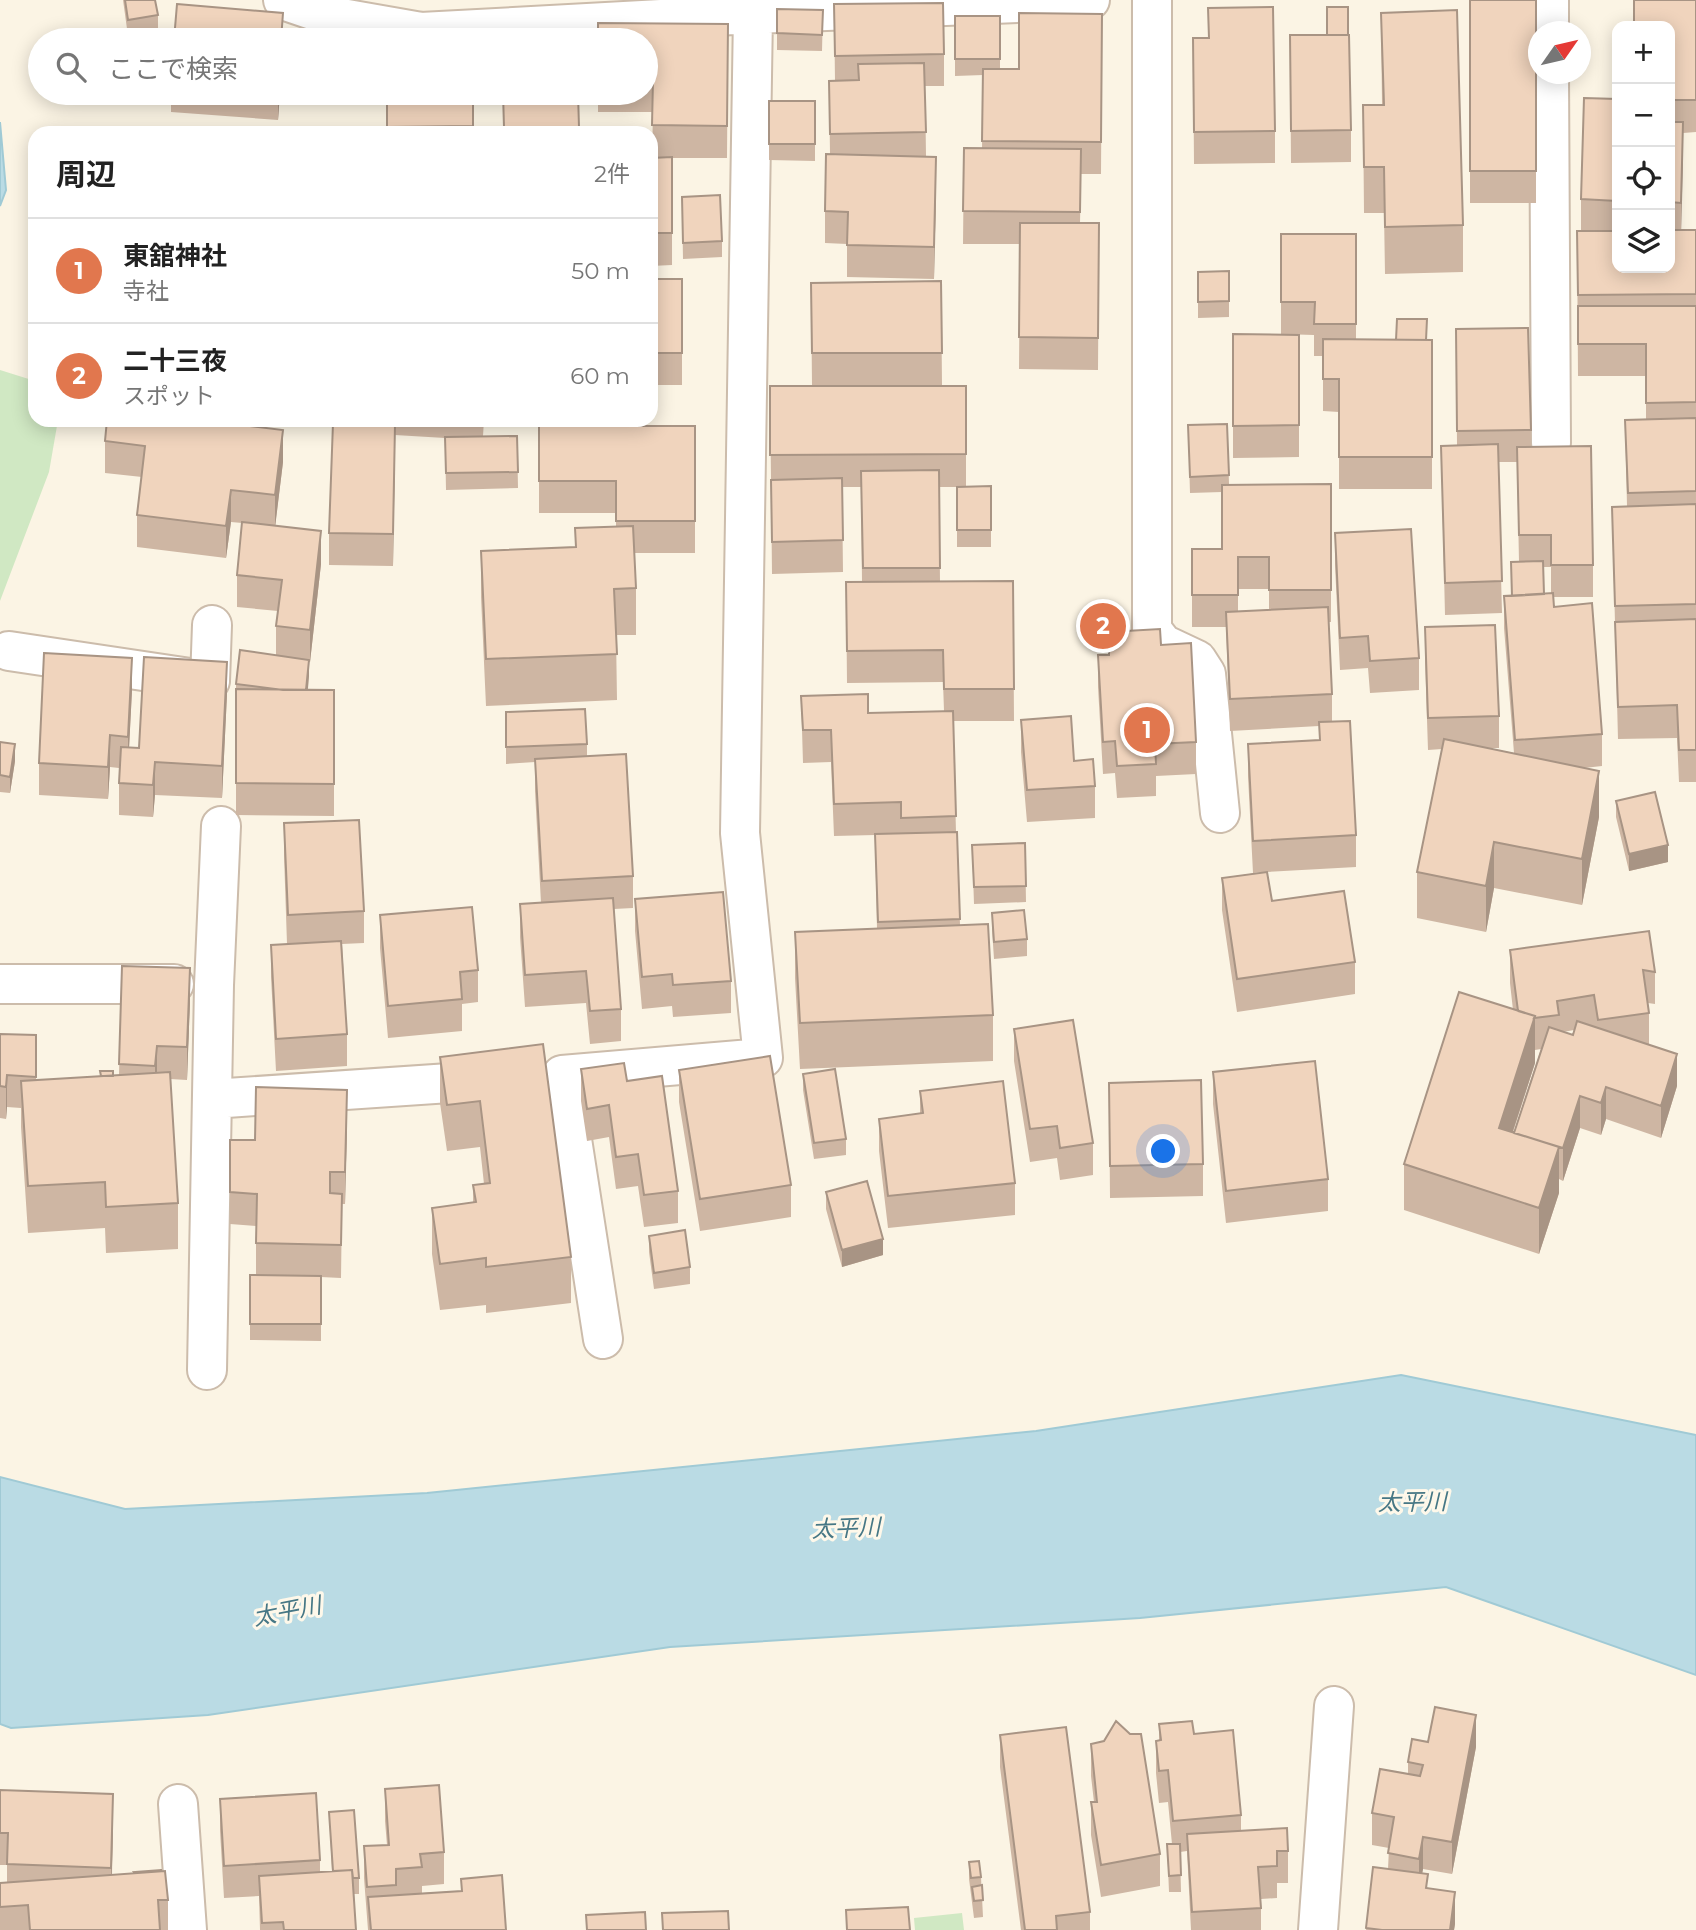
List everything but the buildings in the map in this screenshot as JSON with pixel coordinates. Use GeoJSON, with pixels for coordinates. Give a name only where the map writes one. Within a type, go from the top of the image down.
{"type":"FeatureCollection","features":[{"type":"Feature","properties":{"kind":"street"},"geometry":{"type":"LineString","coordinates":[[283,0],[331,16],[398,28]]}},
{"type":"Feature","properties":{"kind":"street"},"geometry":{"type":"LineString","coordinates":[[495,28],[1090,0]]}},
{"type":"Feature","properties":{"kind":"street"},"geometry":{"type":"LineString","coordinates":[[1152,0],[1152,638],[1197,660],[1206,674],[1220,813]]}},
{"type":"Feature","properties":{"kind":"street"},"geometry":{"type":"LineString","coordinates":[[1549,0],[1549,21]]}},
{"type":"Feature","properties":{"kind":"street"},"geometry":{"type":"LineString","coordinates":[[212,1099],[763,1058],[740,833],[753,14]]}},
{"type":"Feature","properties":{"kind":"street"},"geometry":{"type":"LineString","coordinates":[[1549,84],[1551,443]]}},
{"type":"Feature","properties":{"kind":"street"},"geometry":{"type":"LineString","coordinates":[[9,651],[210,681],[212,625]]}},
{"type":"Feature","properties":{"kind":"street"},"geometry":{"type":"LineString","coordinates":[[207,1370],[214,985],[221,826]]}},
{"type":"Feature","properties":{"kind":"street"},"geometry":{"type":"LineString","coordinates":[[0,984],[42,982],[214,985]]}},
{"type":"Feature","properties":{"kind":"street"},"geometry":{"type":"LineString","coordinates":[[562,1075],[603,1339]]}},
{"type":"Feature","properties":{"kind":"street"},"geometry":{"type":"LineString","coordinates":[[1318,1930],[1334,1706]]}},
{"type":"Feature","properties":{"kind":"street"},"geometry":{"type":"LineString","coordinates":[[178,1804],[187,1930]]}},
{"type":"Feature","properties":{"kind":"green space"},"geometry":{"type":"Polygon","coordinates":[[[0,370],[28,379],[28,427],[57,427],[49,472],[0,601],[0,370]]]}},
{"type":"Feature","properties":{"kind":"green space"},"geometry":{"type":"Polygon","coordinates":[[[962,1913],[964,1930],[915,1930],[914,1918],[962,1913]]]}},
{"type":"Feature","properties":{"kind":"water"},"geometry":{"type":"Polygon","coordinates":[[[0,122],[6,190],[0,206],[0,122]]]}},
{"type":"Feature","properties":{"kind":"water","name":"太平川"},"geometry":{"type":"Polygon","coordinates":[[[1401,1375],[1696,1435],[1696,1675],[1446,1587],[1140,1618],[670,1647],[208,1715],[11,1728],[0,1724],[0,1477],[125,1509],[427,1493],[1036,1431],[1401,1375]]]}},
{"type":"Feature","properties":{"kind":"place","name":"二十三夜"},"geometry":{"type":"Point","coordinates":[1103,626]}},
{"type":"Feature","properties":{"kind":"place","name":"東舘神社"},"geometry":{"type":"Point","coordinates":[1147,730]}}]}
